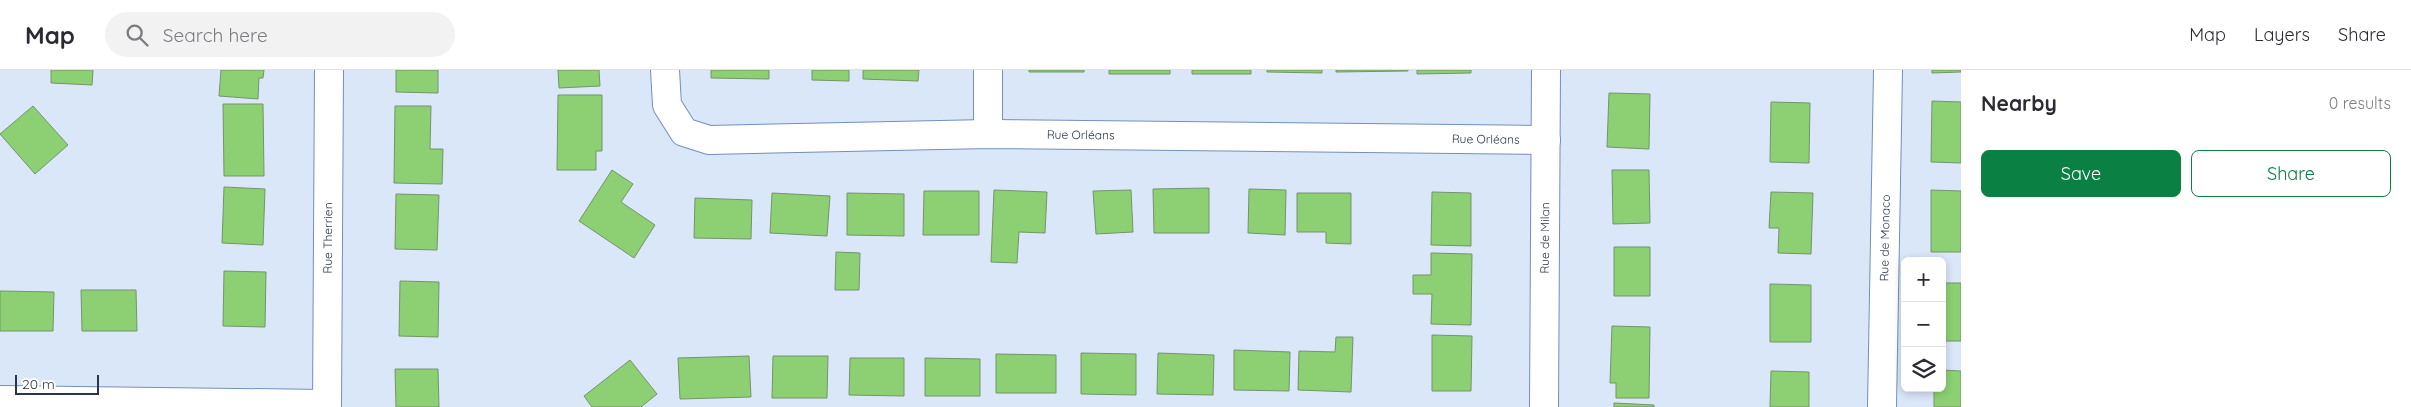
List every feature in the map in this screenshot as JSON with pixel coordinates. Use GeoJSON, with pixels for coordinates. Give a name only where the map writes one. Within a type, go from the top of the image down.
{"type":"FeatureCollection","features":[{"type":"Feature","properties":{"kind":"street","name":"Rue Therrien"},"geometry":{"type":"LineString","coordinates":[[327,405],[329,70]]}},
{"type":"Feature","properties":{"kind":"street","name":"Rue Orléans"},"geometry":{"type":"LineString","coordinates":[[665,70],[667,105],[684,132],[709,140],[988,134],[1546,140]]}},
{"type":"Feature","properties":{"kind":"street"},"geometry":{"type":"LineString","coordinates":[[988,70],[988,134]]}},
{"type":"Feature","properties":{"kind":"street","name":"Rue de Milan"},"geometry":{"type":"LineString","coordinates":[[1544,407],[1546,70]]}},
{"type":"Feature","properties":{"kind":"street","name":"Rue de Monaco"},"geometry":{"type":"LineString","coordinates":[[1882,407],[1888,70]]}},
{"type":"Feature","properties":{"kind":"street"},"geometry":{"type":"LineString","coordinates":[[0,400],[327,405]]}},
{"type":"Feature","properties":{"kind":"building"},"geometry":{"type":"Polygon","coordinates":[[[51,70],[93,70],[92,85],[51,83],[51,70]]]}},
{"type":"Feature","properties":{"kind":"building"},"geometry":{"type":"Polygon","coordinates":[[[221,70],[264,70],[263,78],[259,78],[258,99],[219,96],[221,70]]]}},
{"type":"Feature","properties":{"kind":"building"},"geometry":{"type":"Polygon","coordinates":[[[396,70],[438,70],[438,93],[396,92],[396,70]]]}},
{"type":"Feature","properties":{"kind":"building"},"geometry":{"type":"Polygon","coordinates":[[[558,70],[599,70],[600,86],[559,88],[558,70]]]}},
{"type":"Feature","properties":{"kind":"building"},"geometry":{"type":"Polygon","coordinates":[[[711,70],[769,70],[769,79],[711,78],[711,70]]]}},
{"type":"Feature","properties":{"kind":"building"},"geometry":{"type":"Polygon","coordinates":[[[812,70],[849,70],[849,81],[812,80],[812,70]]]}},
{"type":"Feature","properties":{"kind":"building"},"geometry":{"type":"Polygon","coordinates":[[[863,70],[919,70],[918,81],[863,79],[863,70]]]}},
{"type":"Feature","properties":{"kind":"building"},"geometry":{"type":"Polygon","coordinates":[[[1029,70],[1084,70],[1084,72],[1029,72],[1029,70]]]}},
{"type":"Feature","properties":{"kind":"building"},"geometry":{"type":"Polygon","coordinates":[[[1109,70],[1170,70],[1170,74],[1109,74],[1109,70]]]}},
{"type":"Feature","properties":{"kind":"building"},"geometry":{"type":"Polygon","coordinates":[[[1192,70],[1251,70],[1251,74],[1192,74],[1192,70]]]}},
{"type":"Feature","properties":{"kind":"building"},"geometry":{"type":"Polygon","coordinates":[[[1267,70],[1322,70],[1322,73],[1267,72],[1267,70]]]}},
{"type":"Feature","properties":{"kind":"building"},"geometry":{"type":"Polygon","coordinates":[[[1336,70],[1408,70],[1408,71],[1336,72],[1336,70]]]}},
{"type":"Feature","properties":{"kind":"building"},"geometry":{"type":"Polygon","coordinates":[[[1417,70],[1471,70],[1471,73],[1417,74],[1417,70]]]}},
{"type":"Feature","properties":{"kind":"building"},"geometry":{"type":"Polygon","coordinates":[[[1932,70],[1961,70],[1961,72],[1932,73],[1932,70]]]}},
{"type":"Feature","properties":{"kind":"building"},"geometry":{"type":"Polygon","coordinates":[[[1609,93],[1650,94],[1649,149],[1607,147],[1609,93]]]}},
{"type":"Feature","properties":{"kind":"building"},"geometry":{"type":"Polygon","coordinates":[[[558,95],[602,95],[602,151],[596,151],[596,170],[557,170],[558,95]]]}},
{"type":"Feature","properties":{"kind":"building"},"geometry":{"type":"Polygon","coordinates":[[[1932,101],[1961,102],[1961,163],[1931,162],[1932,101]]]}},
{"type":"Feature","properties":{"kind":"building"},"geometry":{"type":"Polygon","coordinates":[[[1771,102],[1810,103],[1809,163],[1770,162],[1771,102]]]}},
{"type":"Feature","properties":{"kind":"building"},"geometry":{"type":"Polygon","coordinates":[[[223,104],[263,104],[264,176],[224,176],[223,104]]]}},
{"type":"Feature","properties":{"kind":"building"},"geometry":{"type":"Polygon","coordinates":[[[33,106],[68,145],[35,174],[0,134],[33,106]]]}},
{"type":"Feature","properties":{"kind":"building"},"geometry":{"type":"Polygon","coordinates":[[[395,106],[431,106],[430,149],[443,149],[442,184],[394,183],[395,106]]]}},
{"type":"Feature","properties":{"kind":"building"},"geometry":{"type":"Polygon","coordinates":[[[612,170],[633,184],[621,202],[655,225],[634,258],[579,221],[612,170]]]}},
{"type":"Feature","properties":{"kind":"building"},"geometry":{"type":"Polygon","coordinates":[[[1612,170],[1649,170],[1650,223],[1613,224],[1612,170]]]}},
{"type":"Feature","properties":{"kind":"building"},"geometry":{"type":"Polygon","coordinates":[[[224,187],[265,189],[263,245],[222,243],[224,187]]]}},
{"type":"Feature","properties":{"kind":"building"},"geometry":{"type":"Polygon","coordinates":[[[1209,188],[1209,233],[1154,233],[1153,189],[1209,188]]]}},
{"type":"Feature","properties":{"kind":"building"},"geometry":{"type":"Polygon","coordinates":[[[1249,189],[1286,190],[1285,235],[1248,233],[1249,189]]]}},
{"type":"Feature","properties":{"kind":"building"},"geometry":{"type":"Polygon","coordinates":[[[994,190],[1047,192],[1045,233],[1019,232],[1017,263],[991,262],[994,190]]]}},
{"type":"Feature","properties":{"kind":"building"},"geometry":{"type":"Polygon","coordinates":[[[1131,190],[1133,232],[1096,234],[1093,191],[1131,190]]]}},
{"type":"Feature","properties":{"kind":"building"},"geometry":{"type":"Polygon","coordinates":[[[1931,190],[1961,191],[1961,252],[1931,252],[1931,190]]]}},
{"type":"Feature","properties":{"kind":"building"},"geometry":{"type":"Polygon","coordinates":[[[924,191],[979,191],[979,235],[923,235],[924,191]]]}},
{"type":"Feature","properties":{"kind":"building"},"geometry":{"type":"Polygon","coordinates":[[[1432,192],[1471,193],[1471,246],[1431,245],[1432,192]]]}},
{"type":"Feature","properties":{"kind":"building"},"geometry":{"type":"Polygon","coordinates":[[[1771,192],[1813,193],[1811,254],[1778,253],[1779,228],[1769,228],[1771,192]]]}},
{"type":"Feature","properties":{"kind":"building"},"geometry":{"type":"Polygon","coordinates":[[[772,193],[830,196],[827,236],[770,233],[772,193]]]}},
{"type":"Feature","properties":{"kind":"building"},"geometry":{"type":"Polygon","coordinates":[[[847,193],[904,194],[904,236],[847,235],[847,193]]]}},
{"type":"Feature","properties":{"kind":"building"},"geometry":{"type":"Polygon","coordinates":[[[1297,193],[1351,193],[1351,244],[1326,243],[1326,232],[1297,232],[1297,193]]]}},
{"type":"Feature","properties":{"kind":"building"},"geometry":{"type":"Polygon","coordinates":[[[396,194],[439,195],[437,250],[395,249],[396,194]]]}},
{"type":"Feature","properties":{"kind":"building"},"geometry":{"type":"Polygon","coordinates":[[[695,198],[752,200],[751,239],[694,238],[695,198]]]}},
{"type":"Feature","properties":{"kind":"building"},"geometry":{"type":"Polygon","coordinates":[[[1614,247],[1650,247],[1650,296],[1614,296],[1614,247]]]}},
{"type":"Feature","properties":{"kind":"building"},"geometry":{"type":"Polygon","coordinates":[[[836,252],[860,253],[859,290],[835,290],[836,252]]]}},
{"type":"Feature","properties":{"kind":"building"},"geometry":{"type":"Polygon","coordinates":[[[1431,253],[1472,254],[1471,325],[1431,324],[1432,294],[1413,294],[1413,275],[1431,275],[1431,253]]]}},
{"type":"Feature","properties":{"kind":"building"},"geometry":{"type":"Polygon","coordinates":[[[224,271],[266,272],[265,327],[223,326],[224,271]]]}},
{"type":"Feature","properties":{"kind":"building"},"geometry":{"type":"Polygon","coordinates":[[[400,281],[439,282],[438,337],[399,336],[400,281]]]}},
{"type":"Feature","properties":{"kind":"building"},"geometry":{"type":"Polygon","coordinates":[[[1946,283],[1961,283],[1961,341],[1946,341],[1946,283]]]}},
{"type":"Feature","properties":{"kind":"building"},"geometry":{"type":"Polygon","coordinates":[[[1770,284],[1811,285],[1811,342],[1770,342],[1770,284]]]}},
{"type":"Feature","properties":{"kind":"building"},"geometry":{"type":"Polygon","coordinates":[[[81,290],[136,290],[137,331],[82,331],[81,290]]]}},
{"type":"Feature","properties":{"kind":"building"},"geometry":{"type":"Polygon","coordinates":[[[0,291],[54,292],[53,331],[0,331],[0,291]]]}},
{"type":"Feature","properties":{"kind":"building"},"geometry":{"type":"Polygon","coordinates":[[[1612,326],[1650,327],[1649,398],[1616,398],[1616,383],[1610,383],[1612,326]]]}},
{"type":"Feature","properties":{"kind":"building"},"geometry":{"type":"Polygon","coordinates":[[[1432,335],[1472,336],[1471,391],[1432,391],[1432,335]]]}},
{"type":"Feature","properties":{"kind":"building"},"geometry":{"type":"Polygon","coordinates":[[[1336,337],[1353,337],[1351,392],[1298,390],[1299,351],[1335,352],[1336,337]]]}},
{"type":"Feature","properties":{"kind":"building"},"geometry":{"type":"Polygon","coordinates":[[[1234,350],[1290,352],[1289,391],[1234,390],[1234,350]]]}},
{"type":"Feature","properties":{"kind":"building"},"geometry":{"type":"Polygon","coordinates":[[[1081,353],[1136,354],[1136,395],[1081,394],[1081,353]]]}},
{"type":"Feature","properties":{"kind":"building"},"geometry":{"type":"Polygon","coordinates":[[[1158,353],[1214,355],[1213,395],[1157,394],[1158,353]]]}},
{"type":"Feature","properties":{"kind":"building"},"geometry":{"type":"Polygon","coordinates":[[[996,354],[1056,355],[1056,393],[996,393],[996,354]]]}},
{"type":"Feature","properties":{"kind":"building"},"geometry":{"type":"Polygon","coordinates":[[[749,356],[751,397],[680,399],[678,358],[749,356]]]}},
{"type":"Feature","properties":{"kind":"building"},"geometry":{"type":"Polygon","coordinates":[[[773,356],[828,356],[827,398],[772,398],[773,356]]]}},
{"type":"Feature","properties":{"kind":"building"},"geometry":{"type":"Polygon","coordinates":[[[850,358],[904,358],[904,396],[849,395],[850,358]]]}},
{"type":"Feature","properties":{"kind":"building"},"geometry":{"type":"Polygon","coordinates":[[[925,358],[980,359],[980,396],[925,396],[925,358]]]}},
{"type":"Feature","properties":{"kind":"building"},"geometry":{"type":"Polygon","coordinates":[[[630,360],[657,394],[641,407],[592,407],[584,396],[630,360]]]}},
{"type":"Feature","properties":{"kind":"building"},"geometry":{"type":"Polygon","coordinates":[[[395,369],[438,369],[439,407],[396,407],[395,369]]]}},
{"type":"Feature","properties":{"kind":"building"},"geometry":{"type":"Polygon","coordinates":[[[1946,370],[1961,371],[1961,407],[1934,407],[1934,392],[1946,392],[1946,370]]]}},
{"type":"Feature","properties":{"kind":"building"},"geometry":{"type":"Polygon","coordinates":[[[1771,371],[1809,372],[1809,407],[1770,407],[1771,371]]]}},
{"type":"Feature","properties":{"kind":"building"},"geometry":{"type":"Polygon","coordinates":[[[1614,403],[1654,405],[1654,407],[1614,407],[1614,403]]]}}]}
